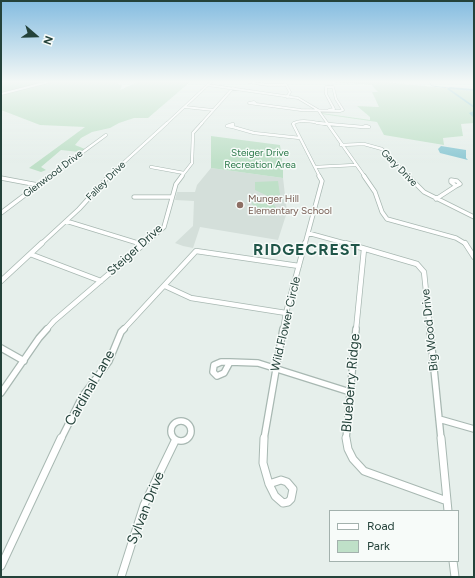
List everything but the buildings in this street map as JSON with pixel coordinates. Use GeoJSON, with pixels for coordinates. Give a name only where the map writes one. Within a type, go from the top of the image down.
{"type":"FeatureCollection","features":[{"type":"Feature","properties":{"kind":"street","name":"Falley Drive"},"geometry":{"type":"LineString","coordinates":[[1,281],[66,221],[105,180],[183,109]]}},
{"type":"Feature","properties":{"kind":"street"},"geometry":{"type":"LineString","coordinates":[[203,109],[213,110]]}},
{"type":"Feature","properties":{"kind":"street"},"geometry":{"type":"LineString","coordinates":[[298,109],[340,110]]}},
{"type":"Feature","properties":{"kind":"street","name":"Steiger Drive"},"geometry":{"type":"LineString","coordinates":[[1,393],[39,338],[54,321],[164,226],[176,184],[192,163],[193,133],[213,110]]}},
{"type":"Feature","properties":{"kind":"street"},"geometry":{"type":"LineString","coordinates":[[318,110],[378,197],[384,217],[392,221],[456,238],[465,243],[474,257]]}},
{"type":"Feature","properties":{"kind":"street","name":"Wild Flower Circle"},"geometry":{"type":"LineString","coordinates":[[268,484],[281,480],[287,482],[293,489],[292,499],[287,503],[281,502],[275,496],[268,484],[263,463],[263,448],[286,313],[322,184],[322,178],[293,125],[294,122],[301,121],[327,125],[363,127]]}},
{"type":"Feature","properties":{"kind":"street"},"geometry":{"type":"LineString","coordinates":[[233,127],[254,132],[300,138]]}},
{"type":"Feature","properties":{"kind":"street","name":"Glenwood Drive"},"geometry":{"type":"LineString","coordinates":[[1,213],[101,138],[106,136]]}},
{"type":"Feature","properties":{"kind":"street","name":"Gary Drive"},"geometry":{"type":"LineString","coordinates":[[341,145],[364,144],[383,150],[418,188],[436,199],[474,217]]}},
{"type":"Feature","properties":{"kind":"street"},"geometry":{"type":"LineString","coordinates":[[315,167],[355,165]]}},
{"type":"Feature","properties":{"kind":"street"},"geometry":{"type":"LineString","coordinates":[[151,167],[184,173]]}},
{"type":"Feature","properties":{"kind":"street"},"geometry":{"type":"LineString","coordinates":[[1,178],[38,185]]}},
{"type":"Feature","properties":{"kind":"street"},"geometry":{"type":"LineString","coordinates":[[436,199],[457,186]]}},
{"type":"Feature","properties":{"kind":"street"},"geometry":{"type":"LineString","coordinates":[[134,196],[172,197]]}},
{"type":"Feature","properties":{"kind":"street"},"geometry":{"type":"LineString","coordinates":[[66,221],[143,245]]}},
{"type":"Feature","properties":{"kind":"street","name":"Big Wood Drive"},"geometry":{"type":"LineString","coordinates":[[308,233],[412,262],[420,267],[424,272],[448,510]]}},
{"type":"Feature","properties":{"kind":"street","name":"Blueberry Ridge"},"geometry":{"type":"LineString","coordinates":[[364,248],[350,392],[346,440],[347,448],[354,462],[364,471],[447,501]]}},
{"type":"Feature","properties":{"kind":"street","name":"Cardinal Lane"},"geometry":{"type":"LineString","coordinates":[[1,566],[82,397],[109,361],[121,332],[196,251],[299,266]]}},
{"type":"Feature","properties":{"kind":"street"},"geometry":{"type":"LineString","coordinates":[[30,254],[101,281]]}},
{"type":"Feature","properties":{"kind":"street"},"geometry":{"type":"LineString","coordinates":[[165,286],[191,298],[286,313]]}},
{"type":"Feature","properties":{"kind":"street"},"geometry":{"type":"LineString","coordinates":[[1,348],[24,360]]}},
{"type":"Feature","properties":{"kind":"street"},"geometry":{"type":"LineString","coordinates":[[230,362],[258,363],[350,392]]}},
{"type":"Feature","properties":{"kind":"street"},"geometry":{"type":"LineString","coordinates":[[439,419],[474,430]]}},
{"type":"Feature","properties":{"kind":"street","name":"Sylvan Drive"},"geometry":{"type":"LineString","coordinates":[[121,577],[146,501],[176,441]]}},
{"type":"Feature","properties":{"kind":"street"},"geometry":{"type":"LineString","coordinates":[[453,562],[455,577]]}},
{"type":"Feature","properties":{"kind":"shaded area","name":"Munger Hill Elementary School"},"geometry":{"type":"Polygon","coordinates":[[[211,168],[283,178],[287,212],[278,240],[200,227],[193,248],[175,243],[193,226],[194,201],[175,200],[177,192],[195,192],[197,185],[211,168]]]}},
{"type":"Feature","properties":{"kind":"green space"},"geometry":{"type":"Polygon","coordinates":[[[159,109],[148,118],[134,118],[110,128],[92,132],[81,138],[75,145],[85,149],[79,152],[61,150],[41,167],[46,170],[41,172],[29,168],[85,127],[40,125],[1,110],[159,109]]]}},
{"type":"Feature","properties":{"kind":"green space"},"geometry":{"type":"Polygon","coordinates":[[[361,109],[474,109],[474,123],[461,124],[463,136],[443,138],[444,145],[384,135],[377,122],[321,113],[370,120],[370,117],[361,109]]]}},
{"type":"Feature","properties":{"kind":"green space","name":"Steiger Drive Recreation Area"},"geometry":{"type":"Polygon","coordinates":[[[211,136],[280,145],[283,178],[211,168],[211,136]]]}},
{"type":"Feature","properties":{"kind":"green space"},"geometry":{"type":"Polygon","coordinates":[[[278,181],[280,195],[268,196],[255,190],[255,182],[278,181]]]}},
{"type":"Feature","properties":{"kind":"green space"},"geometry":{"type":"Polygon","coordinates":[[[252,198],[260,198],[270,201],[277,210],[253,214],[252,198]]]}},
{"type":"Feature","properties":{"kind":"water"},"geometry":{"type":"Polygon","coordinates":[[[441,146],[466,150],[466,158],[468,160],[440,153],[438,149],[441,146]]]}},
{"type":"Feature","properties":{"kind":"waterway"},"geometry":{"type":"LineString","coordinates":[[474,112],[471,113],[474,117]]}},
{"type":"Feature","properties":{"kind":"place","name":"Munger Hill Elementary School"},"geometry":{"type":"Point","coordinates":[240,205]}},
{"type":"Feature","properties":{"kind":"district","name":"RIDGECREST"},"geometry":{"type":"Point","coordinates":[307,250]}}]}
